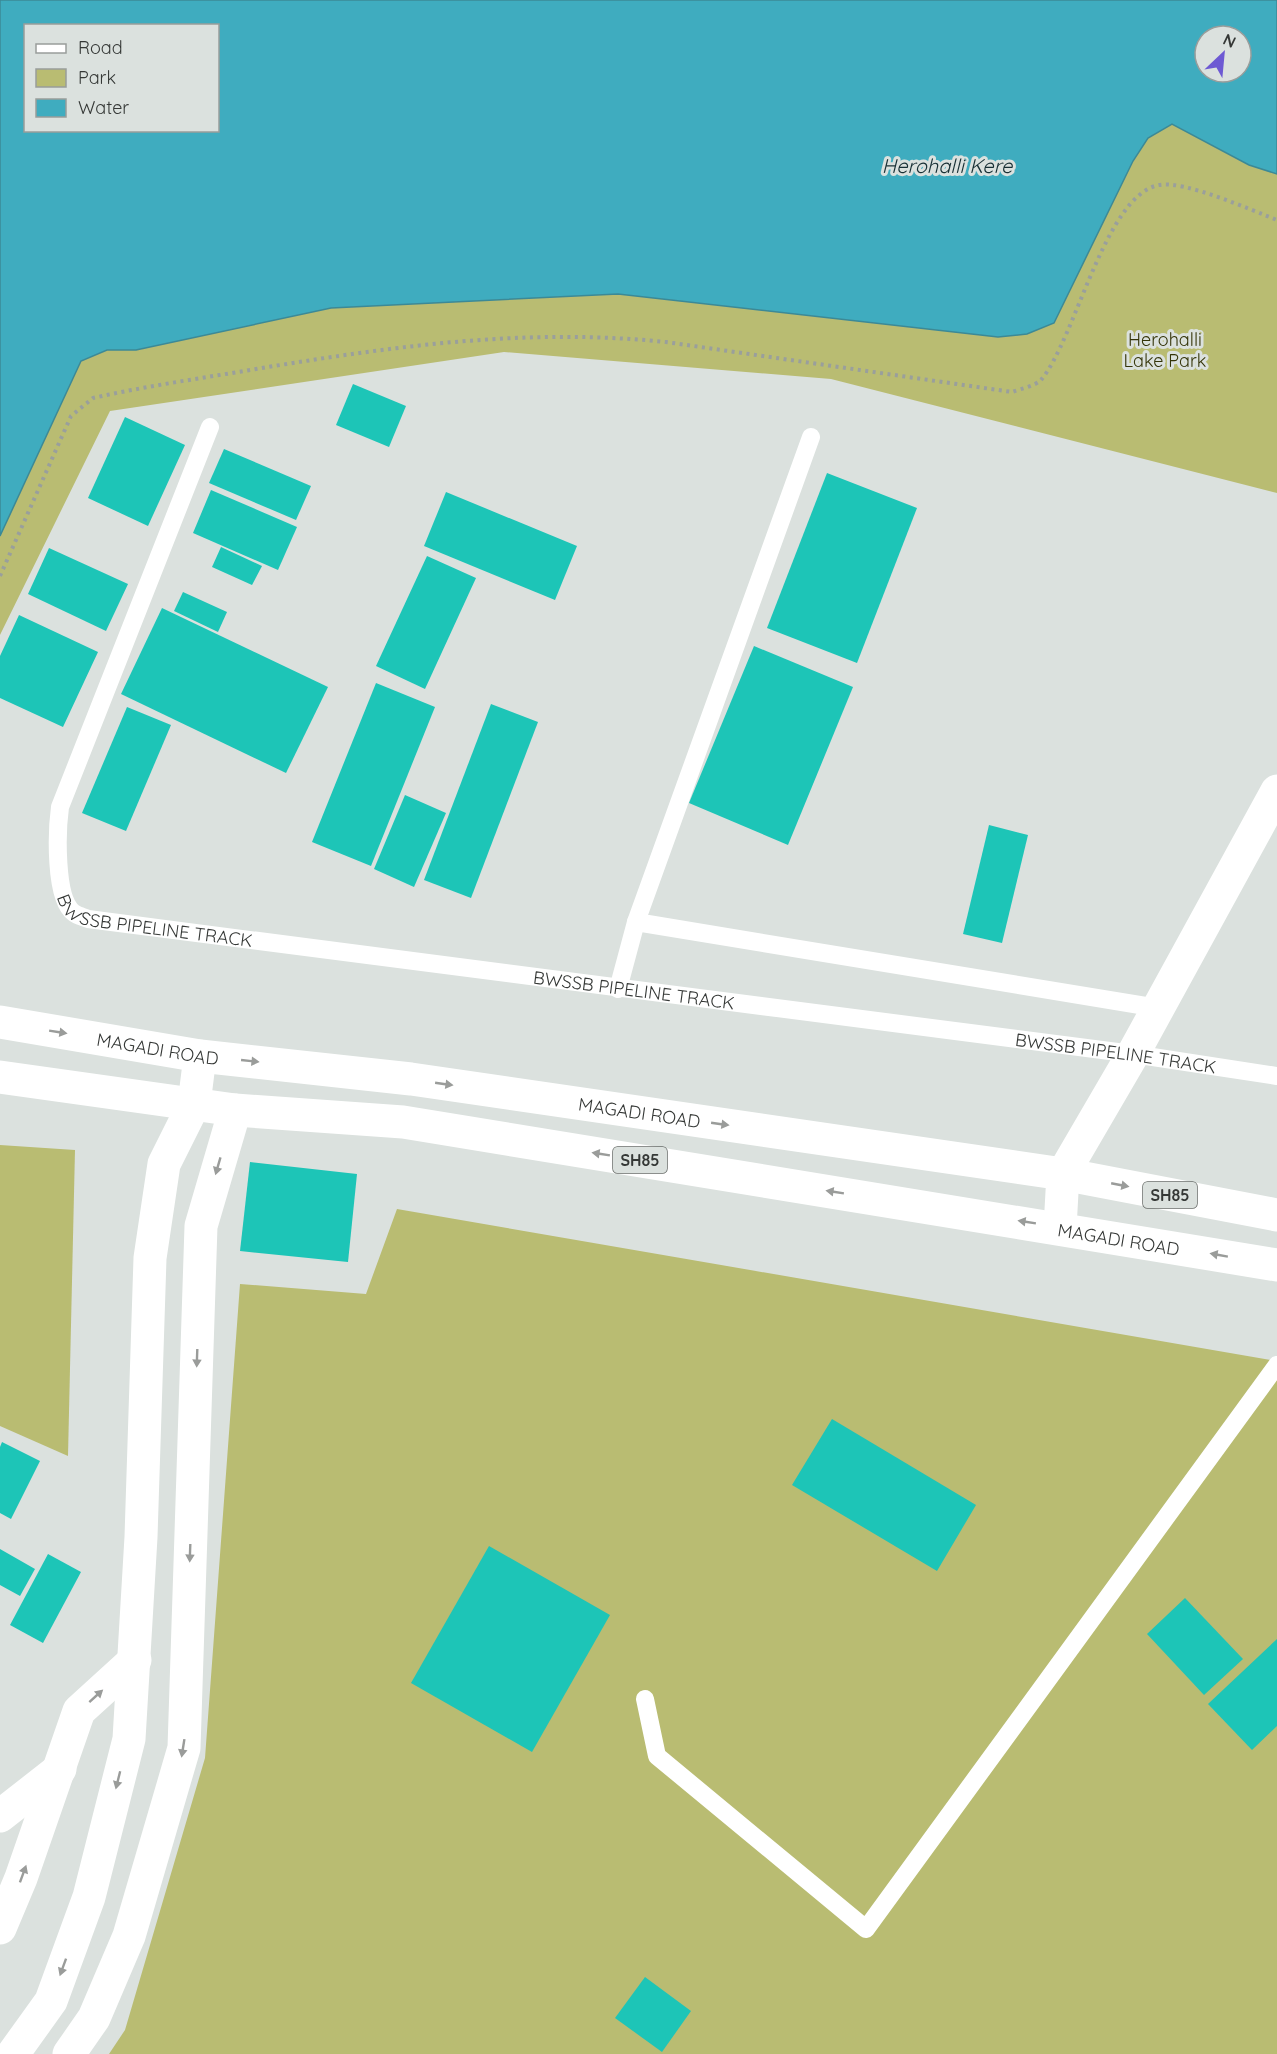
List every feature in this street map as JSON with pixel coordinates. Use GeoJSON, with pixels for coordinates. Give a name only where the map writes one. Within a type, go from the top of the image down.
{"type":"FeatureCollection","features":[{"type":"Feature","properties":{"kind":"main road"},"geometry":{"type":"LineString","coordinates":[[1060,1228],[1062,1174],[1133,1054],[1277,791]]}},
{"type":"Feature","properties":{"kind":"main road","name":"MAGADI ROAD"},"geometry":{"type":"LineString","coordinates":[[0,1022],[200,1056],[411,1079],[1062,1174],[1277,1215]]}},
{"type":"Feature","properties":{"kind":"main road"},"geometry":{"type":"LineString","coordinates":[[13,2054],[51,2001],[89,1897],[129,1739],[135,1660],[150,1258],[164,1164],[194,1104],[200,1056]]}},
{"type":"Feature","properties":{"kind":"main road","name":"MAGADI ROAD"},"geometry":{"type":"LineString","coordinates":[[0,1077],[235,1110],[403,1122],[1277,1265]]}},
{"type":"Feature","properties":{"kind":"main road"},"geometry":{"type":"LineString","coordinates":[[403,1122],[411,1079]]}},
{"type":"Feature","properties":{"kind":"main road"},"geometry":{"type":"LineString","coordinates":[[69,2054],[94,2018],[129,1936],[184,1748],[201,1226],[235,1110]]}},
{"type":"Feature","properties":{"kind":"main road"},"geometry":{"type":"LineString","coordinates":[[0,1928],[21,1878],[79,1712],[135,1660]]}},
{"type":"Feature","properties":{"kind":"main road"},"geometry":{"type":"LineString","coordinates":[[0,1816],[60,1769]]}},
{"type":"Feature","properties":{"kind":"lane","name":"BWSSB PIPELINE TRACK"},"geometry":{"type":"LineString","coordinates":[[210,427],[60,807],[57,835],[63,894],[73,913],[88,919],[1133,1054],[1277,1076]]}},
{"type":"Feature","properties":{"kind":"lane"},"geometry":{"type":"LineString","coordinates":[[618,989],[636,922],[811,437]]}},
{"type":"Feature","properties":{"kind":"lane"},"geometry":{"type":"LineString","coordinates":[[636,922],[1158,1008]]}},
{"type":"Feature","properties":{"kind":"lane"},"geometry":{"type":"LineString","coordinates":[[645,1698],[657,1756],[866,1929],[1277,1365]]}},
{"type":"Feature","properties":{"kind":"path"},"geometry":{"type":"LineString","coordinates":[[0,576],[71,416],[93,398],[391,347],[536,335],[610,336],[666,342],[1012,392],[1040,382],[1060,348],[1115,225],[1136,195],[1159,185],[1182,186],[1277,220]]}},
{"type":"Feature","properties":{"kind":"green space","name":"Herohalli Lake Park"},"geometry":{"type":"Polygon","coordinates":[[[1172,124],[1249,165],[1277,174],[1277,493],[831,379],[504,352],[110,411],[0,635],[0,536],[81,361],[107,350],[136,350],[331,308],[618,294],[998,337],[1133,161],[1148,137],[1172,124]]]}},
{"type":"Feature","properties":{"kind":"green space"},"geometry":{"type":"Polygon","coordinates":[[[0,1145],[75,1150],[68,1456],[0,1426],[0,1145]]]}},
{"type":"Feature","properties":{"kind":"green space"},"geometry":{"type":"Polygon","coordinates":[[[397,1209],[1277,1361],[1277,2054],[109,2054],[125,2030],[205,1758],[240,1284],[366,1294],[397,1209]]]}},
{"type":"Feature","properties":{"kind":"water","name":"Herohalli Kere"},"geometry":{"type":"Polygon","coordinates":[[[0,0],[1277,0],[1277,174],[1249,165],[1172,124],[1148,138],[1133,161],[1054,323],[1027,334],[998,337],[618,294],[331,308],[136,350],[107,350],[81,361],[0,536],[0,0]]]}},
{"type":"Feature","properties":{"kind":"building"},"geometry":{"type":"Polygon","coordinates":[[[353,384],[406,406],[389,447],[336,425],[353,384]]]}},
{"type":"Feature","properties":{"kind":"building"},"geometry":{"type":"Polygon","coordinates":[[[125,417],[185,445],[148,526],[88,498],[125,417]]]}},
{"type":"Feature","properties":{"kind":"building"},"geometry":{"type":"Polygon","coordinates":[[[224,449],[311,486],[296,520],[209,483],[224,449]]]}},
{"type":"Feature","properties":{"kind":"building"},"geometry":{"type":"Polygon","coordinates":[[[827,473],[917,508],[857,663],[767,628],[827,473]]]}},
{"type":"Feature","properties":{"kind":"building"},"geometry":{"type":"Polygon","coordinates":[[[211,490],[297,527],[278,570],[193,533],[211,490]]]}},
{"type":"Feature","properties":{"kind":"building"},"geometry":{"type":"Polygon","coordinates":[[[446,492],[577,546],[555,600],[424,546],[446,492]]]}},
{"type":"Feature","properties":{"kind":"building"},"geometry":{"type":"Polygon","coordinates":[[[221,547],[262,566],[252,585],[212,567],[221,547]]]}},
{"type":"Feature","properties":{"kind":"building"},"geometry":{"type":"Polygon","coordinates":[[[49,548],[128,584],[106,631],[28,594],[49,548]]]}},
{"type":"Feature","properties":{"kind":"building"},"geometry":{"type":"Polygon","coordinates":[[[427,556],[476,578],[425,689],[376,666],[427,556]]]}},
{"type":"Feature","properties":{"kind":"building"},"geometry":{"type":"Polygon","coordinates":[[[183,592],[227,612],[218,632],[174,611],[183,592]]]}},
{"type":"Feature","properties":{"kind":"building"},"geometry":{"type":"Polygon","coordinates":[[[162,608],[328,687],[286,773],[121,694],[162,608]]]}},
{"type":"Feature","properties":{"kind":"building"},"geometry":{"type":"Polygon","coordinates":[[[19,615],[98,652],[63,727],[0,698],[0,656],[19,615]]]}},
{"type":"Feature","properties":{"kind":"building"},"geometry":{"type":"Polygon","coordinates":[[[754,646],[853,687],[788,845],[689,803],[754,646]]]}},
{"type":"Feature","properties":{"kind":"building"},"geometry":{"type":"Polygon","coordinates":[[[376,683],[435,707],[371,866],[312,842],[376,683]]]}},
{"type":"Feature","properties":{"kind":"building"},"geometry":{"type":"Polygon","coordinates":[[[491,704],[538,722],[471,898],[424,880],[491,704]]]}},
{"type":"Feature","properties":{"kind":"building"},"geometry":{"type":"Polygon","coordinates":[[[127,707],[171,725],[126,831],[82,813],[127,707]]]}},
{"type":"Feature","properties":{"kind":"building"},"geometry":{"type":"Polygon","coordinates":[[[405,795],[446,813],[414,887],[374,869],[405,795]]]}},
{"type":"Feature","properties":{"kind":"building"},"geometry":{"type":"Polygon","coordinates":[[[989,825],[1028,835],[1002,943],[963,934],[989,825]]]}},
{"type":"Feature","properties":{"kind":"building"},"geometry":{"type":"Polygon","coordinates":[[[250,1162],[357,1174],[348,1262],[240,1251],[250,1162]]]}},
{"type":"Feature","properties":{"kind":"building"},"geometry":{"type":"Polygon","coordinates":[[[832,1419],[976,1505],[937,1571],[792,1485],[832,1419]]]}},
{"type":"Feature","properties":{"kind":"building"},"geometry":{"type":"Polygon","coordinates":[[[2,1442],[40,1461],[11,1519],[0,1513],[0,1447],[2,1442]]]}},
{"type":"Feature","properties":{"kind":"building"},"geometry":{"type":"Polygon","coordinates":[[[489,1546],[610,1615],[532,1752],[411,1683],[489,1546]]]}},
{"type":"Feature","properties":{"kind":"building"},"geometry":{"type":"Polygon","coordinates":[[[0,1549],[35,1569],[20,1596],[0,1585],[0,1549]]]}},
{"type":"Feature","properties":{"kind":"building"},"geometry":{"type":"Polygon","coordinates":[[[48,1554],[81,1572],[43,1643],[10,1625],[48,1554]]]}},
{"type":"Feature","properties":{"kind":"building"},"geometry":{"type":"Polygon","coordinates":[[[1185,1598],[1243,1659],[1204,1695],[1147,1634],[1185,1598]]]}},
{"type":"Feature","properties":{"kind":"building"},"geometry":{"type":"Polygon","coordinates":[[[1277,1639],[1277,1726],[1252,1750],[1208,1704],[1277,1639]]]}},
{"type":"Feature","properties":{"kind":"building"},"geometry":{"type":"Polygon","coordinates":[[[645,1977],[691,2011],[662,2052],[615,2018],[645,1977]]]}}]}
